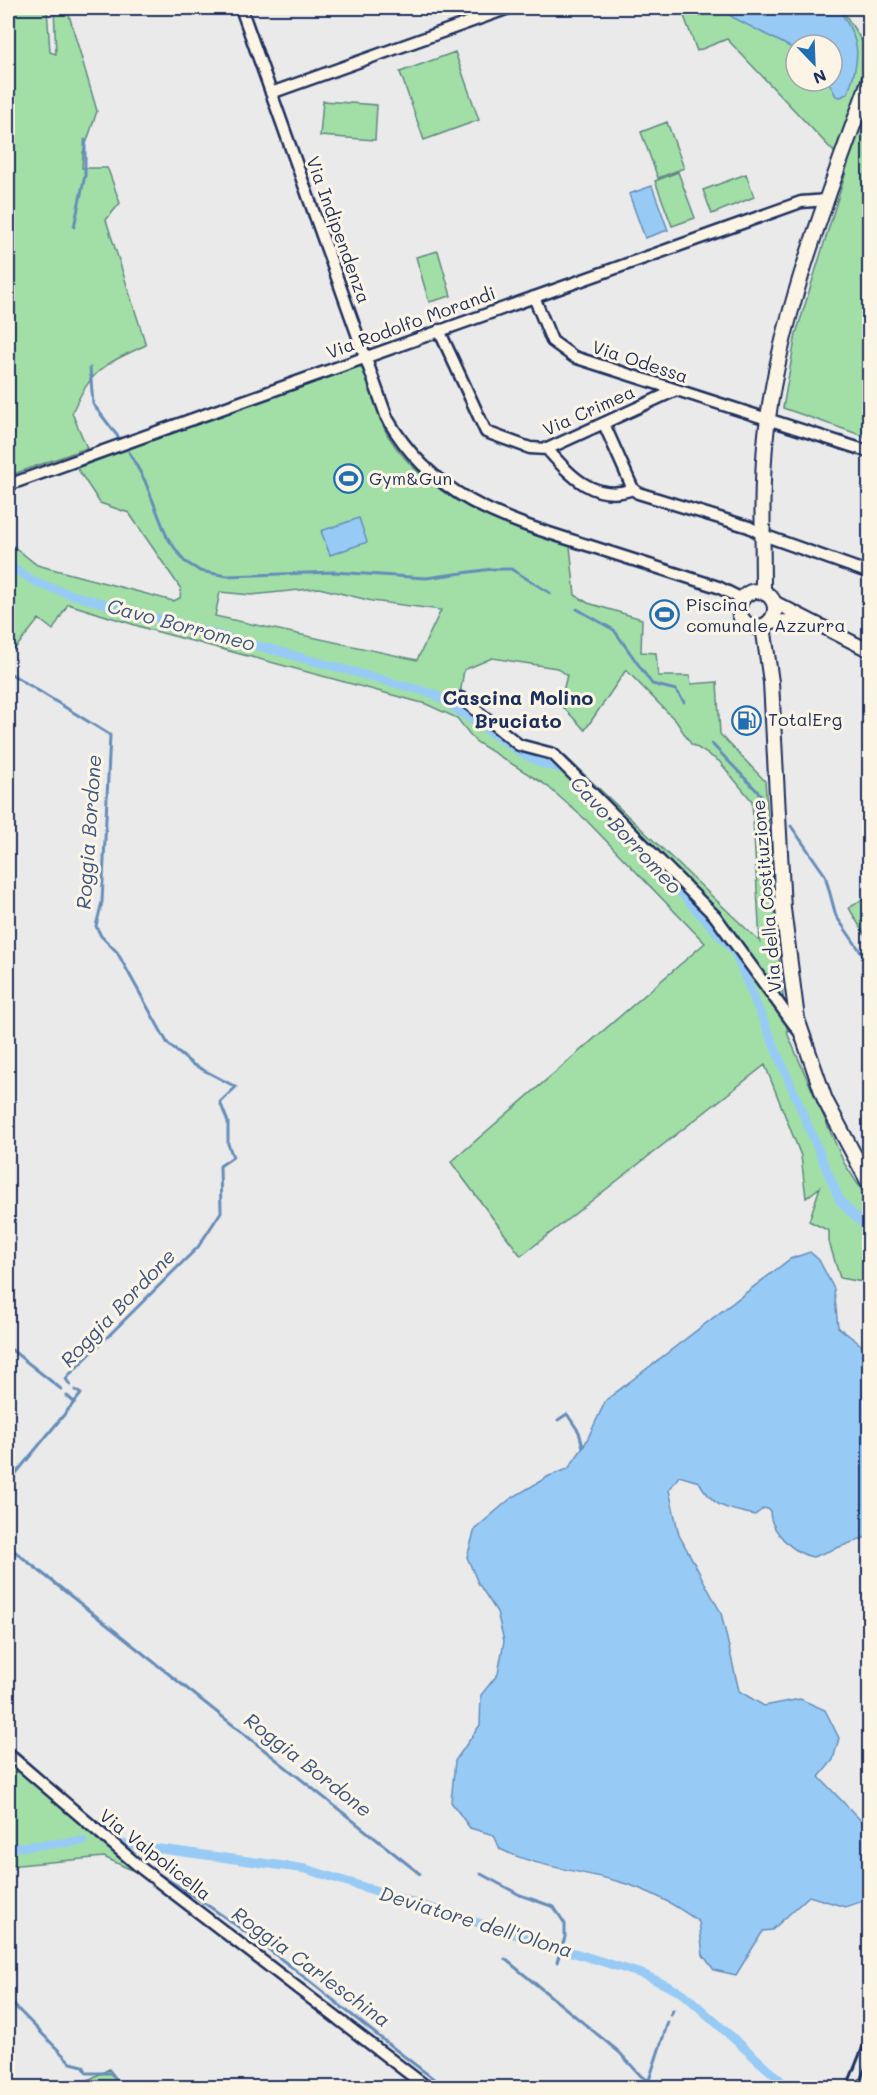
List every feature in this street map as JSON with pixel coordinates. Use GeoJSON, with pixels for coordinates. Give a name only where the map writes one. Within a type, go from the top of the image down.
{"type":"FeatureCollection","features":[{"type":"Feature","properties":{"kind":"main road"},"geometry":{"type":"LineString","coordinates":[[763,592],[762,484],[768,419],[782,344],[870,78]]}},
{"type":"Feature","properties":{"kind":"main road"},"geometry":{"type":"LineString","coordinates":[[751,592],[763,592],[774,602],[775,612],[766,624],[751,626],[745,622],[739,610],[742,599],[751,592]]}},
{"type":"Feature","properties":{"kind":"main road","name":"Via della Costituzione"},"geometry":{"type":"LineString","coordinates":[[766,624],[783,909],[801,1036],[825,1100],[870,1185]]}},
{"type":"Feature","properties":{"kind":"street","name":"Via Indipendenza"},"geometry":{"type":"LineString","coordinates":[[241,8],[387,418],[397,436],[417,460],[456,494],[505,519],[718,587],[742,599]]}},
{"type":"Feature","properties":{"kind":"street"},"geometry":{"type":"LineString","coordinates":[[271,93],[509,8]]}},
{"type":"Feature","properties":{"kind":"street","name":"Via Rodolfo Morandi"},"geometry":{"type":"LineString","coordinates":[[8,485],[801,202],[828,200]]}},
{"type":"Feature","properties":{"kind":"street","name":"Via Odessa"},"geometry":{"type":"LineString","coordinates":[[534,297],[552,341],[565,353],[870,452]]}},
{"type":"Feature","properties":{"kind":"street","name":"Via Crimea"},"geometry":{"type":"LineString","coordinates":[[439,330],[486,432],[530,448],[547,449],[674,390]]}},
{"type":"Feature","properties":{"kind":"street"},"geometry":{"type":"LineString","coordinates":[[604,424],[633,489]]}},
{"type":"Feature","properties":{"kind":"street"},"geometry":{"type":"LineString","coordinates":[[547,449],[576,481],[586,487],[612,494],[633,489],[749,527],[763,535],[870,573]]}},
{"type":"Feature","properties":{"kind":"street"},"geometry":{"type":"LineString","coordinates":[[774,602],[798,611],[809,620],[870,651]]}},
{"type":"Feature","properties":{"kind":"street"},"geometry":{"type":"LineString","coordinates":[[766,624],[809,620]]}},
{"type":"Feature","properties":{"kind":"street"},"geometry":{"type":"LineString","coordinates":[[461,698],[519,745],[553,754],[715,916],[801,1036]]}},
{"type":"Feature","properties":{"kind":"street","name":"Via Valpolicella"},"geometry":{"type":"LineString","coordinates":[[8,1754],[141,1868],[428,2088]]}},
{"type":"Feature","properties":{"kind":"green space"},"geometry":{"type":"Polygon","coordinates":[[[8,8],[47,8],[50,52],[56,54],[54,8],[67,8],[97,111],[83,153],[82,168],[107,168],[109,172],[120,203],[106,220],[146,345],[100,370],[85,387],[72,413],[87,448],[8,476],[8,8]]]}},
{"type":"Feature","properties":{"kind":"green space"},"geometry":{"type":"Polygon","coordinates":[[[681,8],[841,8],[870,54],[869,438],[783,408],[796,334],[846,172],[834,152],[727,39],[697,51],[681,8]]]}},
{"type":"Feature","properties":{"kind":"green space"},"geometry":{"type":"Polygon","coordinates":[[[455,52],[479,120],[424,140],[400,72],[455,52]]]}},
{"type":"Feature","properties":{"kind":"green space"},"geometry":{"type":"Polygon","coordinates":[[[323,101],[377,105],[375,140],[320,136],[323,101]]]}},
{"type":"Feature","properties":{"kind":"green space"},"geometry":{"type":"Polygon","coordinates":[[[667,122],[684,168],[658,178],[641,132],[667,122]]]}},
{"type":"Feature","properties":{"kind":"green space"},"geometry":{"type":"Polygon","coordinates":[[[678,172],[695,218],[672,226],[655,181],[678,172]]]}},
{"type":"Feature","properties":{"kind":"green space"},"geometry":{"type":"Polygon","coordinates":[[[746,174],[754,197],[712,214],[703,190],[746,174]]]}},
{"type":"Feature","properties":{"kind":"green space"},"geometry":{"type":"Polygon","coordinates":[[[438,251],[451,296],[429,302],[416,257],[438,251]]]}},
{"type":"Feature","properties":{"kind":"green space"},"geometry":{"type":"Polygon","coordinates":[[[359,365],[368,380],[389,437],[425,478],[470,508],[519,529],[570,546],[575,595],[588,603],[642,619],[641,652],[656,653],[658,676],[690,676],[691,684],[717,682],[720,734],[765,781],[780,971],[788,1035],[844,1163],[869,1201],[869,1283],[840,1278],[829,1242],[829,1231],[809,1221],[820,1187],[806,1198],[801,1156],[765,1065],[521,1256],[451,1162],[705,943],[587,821],[546,785],[475,741],[457,718],[426,704],[151,630],[68,604],[53,630],[39,619],[14,650],[8,649],[8,542],[37,565],[173,601],[180,598],[181,589],[129,513],[100,503],[77,468],[359,365]],[[319,588],[251,595],[220,592],[215,616],[417,660],[441,610],[372,601],[319,588]],[[492,658],[464,670],[459,701],[541,755],[560,762],[566,757],[760,942],[752,801],[719,761],[691,744],[676,721],[626,670],[585,730],[560,704],[567,675],[557,668],[492,658]]]}},
{"type":"Feature","properties":{"kind":"green space"},"geometry":{"type":"Polygon","coordinates":[[[870,895],[869,942],[849,908],[870,895]]]}},
{"type":"Feature","properties":{"kind":"green space"},"geometry":{"type":"Polygon","coordinates":[[[8,1760],[138,1873],[104,1857],[8,1866],[8,1760]]]}},
{"type":"Feature","properties":{"kind":"green space"},"geometry":{"type":"Polygon","coordinates":[[[109,2069],[123,2087],[92,2087],[88,2080],[109,2069]]]}},
{"type":"Feature","properties":{"kind":"water"},"geometry":{"type":"Polygon","coordinates":[[[723,8],[838,8],[855,40],[857,58],[848,93],[841,97],[834,93],[844,93],[844,33],[784,33],[784,44],[732,17],[723,8]]]}},
{"type":"Feature","properties":{"kind":"water"},"geometry":{"type":"Polygon","coordinates":[[[652,186],[668,230],[645,238],[629,194],[652,186]]]}},
{"type":"Feature","properties":{"kind":"water"},"geometry":{"type":"Polygon","coordinates":[[[359,518],[367,542],[330,555],[321,531],[359,518]]]}},
{"type":"Feature","properties":{"kind":"water"},"geometry":{"type":"Polygon","coordinates":[[[810,1252],[819,1260],[834,1289],[838,1327],[869,1351],[869,1536],[813,1557],[798,1551],[784,1540],[774,1525],[770,1510],[764,1508],[755,1515],[728,1509],[710,1498],[699,1482],[679,1476],[669,1490],[679,1535],[721,1613],[739,1691],[764,1706],[800,1699],[825,1710],[839,1738],[833,1760],[819,1777],[869,1829],[869,1899],[845,1907],[809,1896],[772,1930],[763,1931],[736,1975],[714,1970],[703,1955],[699,1922],[681,1910],[630,1885],[544,1865],[500,1849],[494,1835],[470,1828],[451,1802],[455,1761],[480,1725],[481,1695],[498,1674],[504,1641],[497,1612],[478,1583],[467,1557],[475,1529],[510,1499],[549,1476],[568,1469],[584,1446],[606,1400],[790,1259],[810,1252]]]}},
{"type":"Feature","properties":{"kind":"waterway"},"geometry":{"type":"LineString","coordinates":[[74,227],[85,175],[85,140]]}},
{"type":"Feature","properties":{"kind":"waterway"},"geometry":{"type":"LineString","coordinates":[[90,368],[93,404],[119,438]]}},
{"type":"Feature","properties":{"kind":"waterway"},"geometry":{"type":"LineString","coordinates":[[129,452],[145,481],[167,537],[184,561],[200,571],[227,576],[334,572],[426,578],[492,569],[511,569],[550,593]]}},
{"type":"Feature","properties":{"kind":"waterway","name":"Cavo Borromeo"},"geometry":{"type":"LineString","coordinates":[[8,565],[39,584],[73,595],[434,694],[520,752],[543,764],[565,769],[568,772]]}},
{"type":"Feature","properties":{"kind":"waterway"},"geometry":{"type":"LineString","coordinates":[[577,609],[614,630],[652,684],[676,690],[684,702]]}},
{"type":"Feature","properties":{"kind":"waterway","name":"Roggia Bordone"},"geometry":{"type":"LineString","coordinates":[[8,672],[110,735],[102,902],[96,926],[101,936],[117,952],[168,1044],[192,1064],[236,1087],[220,1102],[228,1122],[228,1144],[233,1157],[220,1166],[221,1212],[198,1247],[68,1376],[66,1379],[70,1385]]}},
{"type":"Feature","properties":{"kind":"waterway"},"geometry":{"type":"LineString","coordinates":[[712,744],[761,795]]}},
{"type":"Feature","properties":{"kind":"waterway"},"geometry":{"type":"LineString","coordinates":[[791,826],[825,875],[836,916],[870,965]]}},
{"type":"Feature","properties":{"kind":"waterway","name":"Cavo Borromeo"},"geometry":{"type":"LineString","coordinates":[[642,850],[734,951],[840,1201],[870,1231]]}},
{"type":"Feature","properties":{"kind":"waterway"},"geometry":{"type":"LineString","coordinates":[[8,1347],[61,1389]]}},
{"type":"Feature","properties":{"kind":"waterway","name":"Roggia Bordone"},"geometry":{"type":"LineString","coordinates":[[8,1483],[81,1394],[75,1390]]}},
{"type":"Feature","properties":{"kind":"waterway"},"geometry":{"type":"LineString","coordinates":[[67,1396],[74,1402]]}},
{"type":"Feature","properties":{"kind":"waterway"},"geometry":{"type":"LineString","coordinates":[[558,1420],[567,1414],[579,1432],[583,1447]]}},
{"type":"Feature","properties":{"kind":"waterway","name":"Roggia Bordone"},"geometry":{"type":"LineString","coordinates":[[8,1546],[420,1874]]}},
{"type":"Feature","properties":{"kind":"waterway","name":"Roggia Carleschina"},"geometry":{"type":"LineString","coordinates":[[8,1745],[86,1815]]}},
{"type":"Feature","properties":{"kind":"waterway","name":"Roggia Carleschina"},"geometry":{"type":"LineString","coordinates":[[104,1827],[116,1840]]}},
{"type":"Feature","properties":{"kind":"waterway","name":"Deviatore dell'Olona"},"geometry":{"type":"LineString","coordinates":[[8,1848],[83,1841]]}},
{"type":"Feature","properties":{"kind":"waterway","name":"Deviatore dell'Olona"},"geometry":{"type":"LineString","coordinates":[[125,1844],[306,1869],[645,1975],[684,1994],[789,2088]]}},
{"type":"Feature","properties":{"kind":"waterway","name":"Roggia Carleschina"},"geometry":{"type":"LineString","coordinates":[[157,1873],[232,1922],[446,2088]]}},
{"type":"Feature","properties":{"kind":"waterway","name":"Roggia Bordone"},"geometry":{"type":"LineString","coordinates":[[481,1874],[520,1895],[554,1907],[565,1924],[565,1937],[557,1962]]}},
{"type":"Feature","properties":{"kind":"waterway","name":"Roggia Bordone"},"geometry":{"type":"LineString","coordinates":[[505,1959],[619,2052],[641,2076],[661,2088]]}},
{"type":"Feature","properties":{"kind":"waterway"},"geometry":{"type":"LineString","coordinates":[[8,1999],[71,2063],[83,2066],[87,2073],[111,2073],[122,2088]]}},
{"type":"Feature","properties":{"kind":"waterway","name":"Roggia Bordone"},"geometry":{"type":"LineString","coordinates":[[671,2015],[673,2010]]}},
{"type":"Feature","properties":{"kind":"waterway","name":"Roggia Bordone"},"geometry":{"type":"LineString","coordinates":[[649,2080],[668,2022]]}},
{"type":"Feature","properties":{"kind":"railway"},"geometry":{"type":"LineString","coordinates":[[847,2086],[870,2029]]}},
{"type":"Feature","properties":{"kind":"railway"},"geometry":{"type":"LineString","coordinates":[[857,2088],[870,2057]]}},
{"type":"Feature","properties":{"kind":"place","name":"Gym&Gun"},"geometry":{"type":"Point","coordinates":[348,479]}},
{"type":"Feature","properties":{"kind":"place","name":"Piscina comunale Azzurra"},"geometry":{"type":"Point","coordinates":[665,615]}},
{"type":"Feature","properties":{"kind":"place","name":"TotalErg"},"geometry":{"type":"Point","coordinates":[747,720]}},
{"type":"Feature","properties":{"kind":"district","name":"Cascina Molino Bruciato"},"geometry":{"type":"Point","coordinates":[518,710]}}]}
